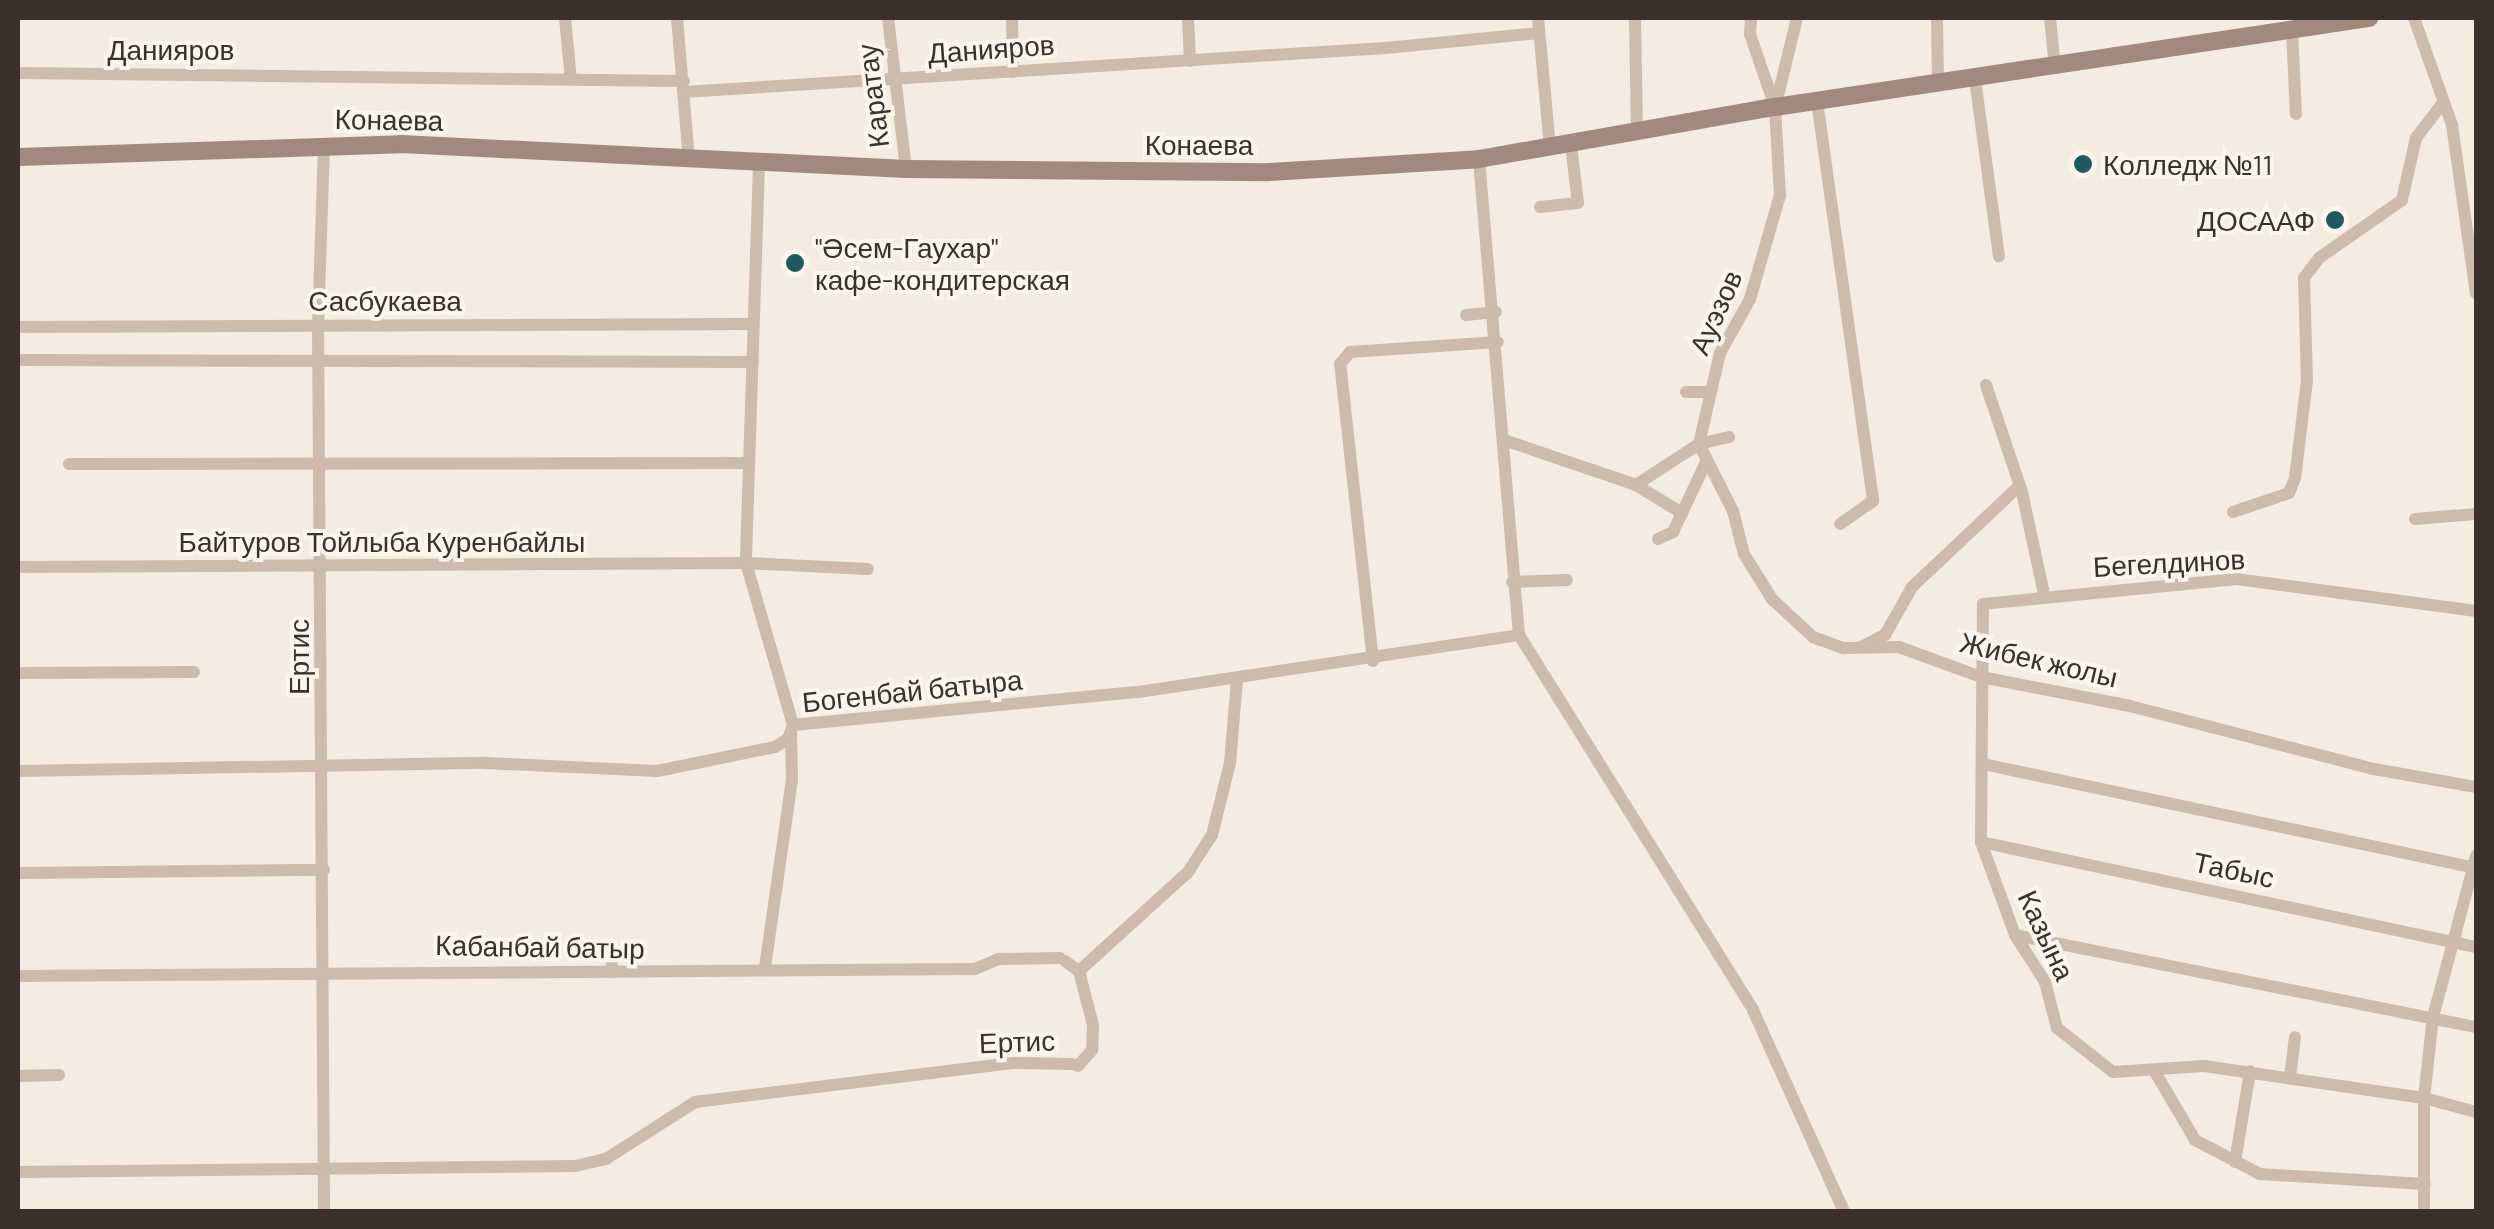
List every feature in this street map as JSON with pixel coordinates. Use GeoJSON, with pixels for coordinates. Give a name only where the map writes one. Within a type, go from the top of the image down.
{"type":"FeatureCollection","features":[{"type":"Feature","properties":{"kind":"main road","name":"Конаева"},"geometry":{"type":"LineString","coordinates":[[18,156],[324,146],[759,165],[1269,172],[1479,159],[1775,106],[2055,66],[2263,26],[2292,30],[2369,18]]}},
{"type":"Feature","properties":{"kind":"street"},"geometry":{"type":"LineString","coordinates":[[565,18],[572,80]]}},
{"type":"Feature","properties":{"kind":"street"},"geometry":{"type":"LineString","coordinates":[[676,18],[689,160]]}},
{"type":"Feature","properties":{"kind":"street","name":"Каратау"},"geometry":{"type":"LineString","coordinates":[[888,18],[906,169]]}},
{"type":"Feature","properties":{"kind":"street"},"geometry":{"type":"LineString","coordinates":[[1012,18],[1013,72]]}},
{"type":"Feature","properties":{"kind":"street"},"geometry":{"type":"LineString","coordinates":[[1188,18],[1190,61]]}},
{"type":"Feature","properties":{"kind":"street"},"geometry":{"type":"LineString","coordinates":[[1538,18],[1550,148]]}},
{"type":"Feature","properties":{"kind":"street"},"geometry":{"type":"LineString","coordinates":[[1635,18],[1637,132]]}},
{"type":"Feature","properties":{"kind":"street"},"geometry":{"type":"LineString","coordinates":[[1751,18],[1750,34],[1775,106]]}},
{"type":"Feature","properties":{"kind":"street"},"geometry":{"type":"LineString","coordinates":[[1775,106],[1797,18]]}},
{"type":"Feature","properties":{"kind":"street"},"geometry":{"type":"LineString","coordinates":[[1937,18],[1938,84]]}},
{"type":"Feature","properties":{"kind":"street"},"geometry":{"type":"LineString","coordinates":[[2050,18],[2055,66]]}},
{"type":"Feature","properties":{"kind":"street"},"geometry":{"type":"LineString","coordinates":[[2414,18],[2469,188],[2476,294]]}},
{"type":"Feature","properties":{"kind":"street"},"geometry":{"type":"LineString","coordinates":[[2292,30],[2296,114]]}},
{"type":"Feature","properties":{"kind":"street","name":"Данияров"},"geometry":{"type":"LineString","coordinates":[[18,73],[572,80],[684,87],[1190,61],[1540,32]]}},
{"type":"Feature","properties":{"kind":"street"},"geometry":{"type":"LineString","coordinates":[[1975,79],[2000,256]]}},
{"type":"Feature","properties":{"kind":"street"},"geometry":{"type":"LineString","coordinates":[[1817,101],[1873,501],[1840,524]]}},
{"type":"Feature","properties":{"kind":"street"},"geometry":{"type":"LineString","coordinates":[[2233,512],[2279,499],[2295,478],[2307,380],[2304,278],[2319,258],[2402,200],[2416,138],[2442,104]]}},
{"type":"Feature","properties":{"kind":"street","name":"Ауэзов"},"geometry":{"type":"LineString","coordinates":[[1699,444],[1710,392],[1773,238],[1780,195],[1775,106]]}},
{"type":"Feature","properties":{"kind":"street"},"geometry":{"type":"LineString","coordinates":[[1540,208],[1578,203],[1571,145]]}},
{"type":"Feature","properties":{"kind":"street","name":"Ертис"},"geometry":{"type":"LineString","coordinates":[[324,146],[318,325],[322,465],[324,1168]]}},
{"type":"Feature","properties":{"kind":"street"},"geometry":{"type":"LineString","coordinates":[[1479,159],[1496,312],[1512,582],[1519,636],[1752,1010],[1844,1212]]}},
{"type":"Feature","properties":{"kind":"street"},"geometry":{"type":"LineString","coordinates":[[759,165],[746,563],[792,728],[792,780],[766,967]]}},
{"type":"Feature","properties":{"kind":"street"},"geometry":{"type":"LineString","coordinates":[[1466,315],[1496,312]]}},
{"type":"Feature","properties":{"kind":"street","name":"Сасбукаева"},"geometry":{"type":"LineString","coordinates":[[18,327],[753,324]]}},
{"type":"Feature","properties":{"kind":"street"},"geometry":{"type":"LineString","coordinates":[[1373,662],[1340,364],[1350,352],[1498,342]]}},
{"type":"Feature","properties":{"kind":"street"},"geometry":{"type":"LineString","coordinates":[[18,360],[752,362]]}},
{"type":"Feature","properties":{"kind":"street"},"geometry":{"type":"LineString","coordinates":[[1986,386],[2016,489],[2033,531],[2044,594]]}},
{"type":"Feature","properties":{"kind":"street"},"geometry":{"type":"LineString","coordinates":[[1686,392],[1710,392]]}},
{"type":"Feature","properties":{"kind":"street"},"geometry":{"type":"LineString","coordinates":[[1636,485],[1699,444],[1729,436]]}},
{"type":"Feature","properties":{"kind":"street"},"geometry":{"type":"LineString","coordinates":[[1504,440],[1636,485],[1682,514]]}},
{"type":"Feature","properties":{"kind":"street","name":"Жибек жолы"},"geometry":{"type":"LineString","coordinates":[[1699,444],[1734,510],[1744,554],[1772,599],[1813,637],[1858,648],[1899,647],[1981,678],[2130,706],[2374,769],[2476,786]]}},
{"type":"Feature","properties":{"kind":"street"},"geometry":{"type":"LineString","coordinates":[[1658,539],[1673,532],[1707,460]]}},
{"type":"Feature","properties":{"kind":"street"},"geometry":{"type":"LineString","coordinates":[[69,464],[748,463]]}},
{"type":"Feature","properties":{"kind":"street"},"geometry":{"type":"LineString","coordinates":[[1858,648],[1885,635],[1912,586],[2016,489]]}},
{"type":"Feature","properties":{"kind":"street"},"geometry":{"type":"LineString","coordinates":[[2415,519],[2476,514]]}},
{"type":"Feature","properties":{"kind":"street","name":"Байтуров Тойлыба Куренбайлы"},"geometry":{"type":"LineString","coordinates":[[18,567],[746,563],[868,570]]}},
{"type":"Feature","properties":{"kind":"street"},"geometry":{"type":"LineString","coordinates":[[1512,582],[1567,580]]}},
{"type":"Feature","properties":{"kind":"street","name":"Бегелдинов"},"geometry":{"type":"LineString","coordinates":[[1983,604],[2044,594],[2238,580],[2476,610]]}},
{"type":"Feature","properties":{"kind":"street","name":"Казына"},"geometry":{"type":"LineString","coordinates":[[1983,604],[1981,842],[2015,935],[2045,982],[2056,1028],[2114,1072],[2204,1066],[2424,1098],[2476,1112]]}},
{"type":"Feature","properties":{"kind":"street","name":"Богенбай батыра"},"geometry":{"type":"LineString","coordinates":[[18,771],[485,764],[657,771],[775,747],[792,728],[1373,662],[1519,636]]}},
{"type":"Feature","properties":{"kind":"street"},"geometry":{"type":"LineString","coordinates":[[18,672],[194,672]]}},
{"type":"Feature","properties":{"kind":"street"},"geometry":{"type":"LineString","coordinates":[[1078,971],[1188,872],[1212,835],[1230,764],[1237,678]]}},
{"type":"Feature","properties":{"kind":"street","name":"Табыс"},"geometry":{"type":"LineString","coordinates":[[1983,764],[2476,863]]}},
{"type":"Feature","properties":{"kind":"street","name":"Табыс"},"geometry":{"type":"LineString","coordinates":[[1981,842],[2476,946]]}},
{"type":"Feature","properties":{"kind":"street"},"geometry":{"type":"LineString","coordinates":[[2424,1212],[2424,1098],[2433,1017],[2451,940],[2476,863]]}},
{"type":"Feature","properties":{"kind":"street"},"geometry":{"type":"LineString","coordinates":[[18,873],[237,877],[324,870]]}},
{"type":"Feature","properties":{"kind":"street"},"geometry":{"type":"LineString","coordinates":[[2015,935],[2476,1027]]}},
{"type":"Feature","properties":{"kind":"street"},"geometry":{"type":"LineString","coordinates":[[610,951],[612,972]]}},
{"type":"Feature","properties":{"kind":"street","name":"Кабанбай батыр"},"geometry":{"type":"LineString","coordinates":[[18,976],[612,972],[766,967],[975,970],[999,960],[1062,959],[1078,971]]}},
{"type":"Feature","properties":{"kind":"street","name":"Ертис"},"geometry":{"type":"LineString","coordinates":[[18,1172],[575,1166],[606,1159],[694,1102],[1013,1063],[1075,1065],[1092,1050],[1093,1025],[1078,971]]}},
{"type":"Feature","properties":{"kind":"street"},"geometry":{"type":"LineString","coordinates":[[2290,1078],[2294,1036]]}},
{"type":"Feature","properties":{"kind":"street"},"geometry":{"type":"LineString","coordinates":[[2156,1072],[2195,1140],[2260,1174],[2425,1184]]}},
{"type":"Feature","properties":{"kind":"street"},"geometry":{"type":"LineString","coordinates":[[2236,1162],[2250,1072]]}},
{"type":"Feature","properties":{"kind":"street"},"geometry":{"type":"LineString","coordinates":[[18,1076],[59,1075]]}},
{"type":"Feature","properties":{"kind":"street"},"geometry":{"type":"LineString","coordinates":[[324,1168],[324,1212]]}},
{"type":"Feature","properties":{"kind":"place","name":"Колледж №11"},"geometry":{"type":"Point","coordinates":[2083,164]}},
{"type":"Feature","properties":{"kind":"place","name":"ДОСААФ"},"geometry":{"type":"Point","coordinates":[2335,220]}},
{"type":"Feature","properties":{"kind":"place","name":"\"Әсем-Гаухар\" кафе-кондитерская"},"geometry":{"type":"Point","coordinates":[795,263]}}]}
